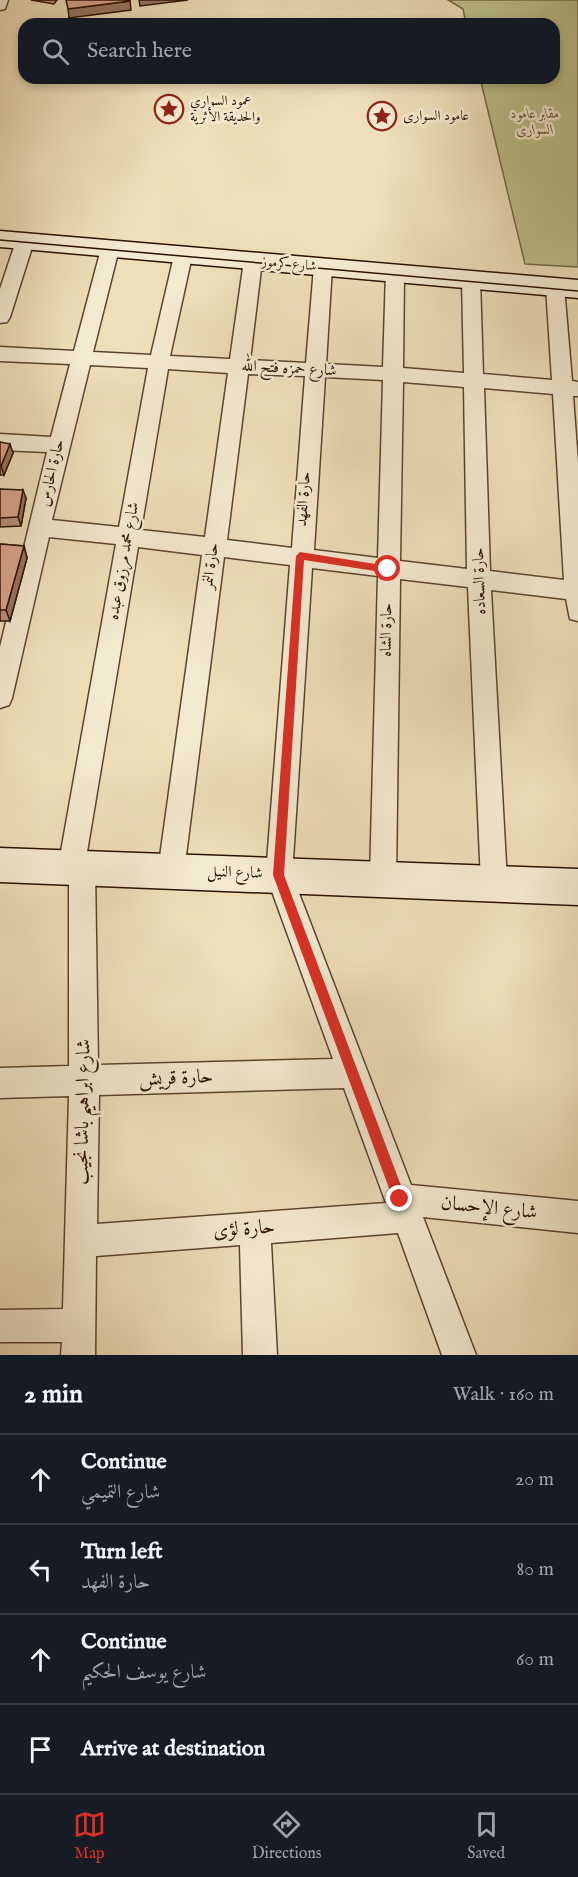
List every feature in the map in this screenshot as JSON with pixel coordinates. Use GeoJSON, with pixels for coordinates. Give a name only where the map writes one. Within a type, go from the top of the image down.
{"type":"FeatureCollection","features":[{"type":"Feature","properties":{"kind":"main road","name":"شارع كرموز"},"geometry":{"type":"LineString","coordinates":[[8,237],[183,256],[566,288]]}},
{"type":"Feature","properties":{"kind":"main road","name":"شارع النيل"},"geometry":{"type":"LineString","coordinates":[[0,865],[494,882],[578,887]]}},
{"type":"Feature","properties":{"kind":"street"},"geometry":{"type":"LineString","coordinates":[[0,6],[1,0]]}},
{"type":"Feature","properties":{"kind":"street"},"geometry":{"type":"LineString","coordinates":[[0,317],[8,237]]}},
{"type":"Feature","properties":{"kind":"street","name":"حارة الحارس"},"geometry":{"type":"LineString","coordinates":[[0,698],[8,627],[40,527],[58,445],[110,249]]}},
{"type":"Feature","properties":{"kind":"street","name":"شارع محمد مرزوق عبده"},"geometry":{"type":"LineString","coordinates":[[77,868],[159,362],[183,256]]}},
{"type":"Feature","properties":{"kind":"street","name":"حارة النمر"},"geometry":{"type":"LineString","coordinates":[[171,871],[253,261]]}},
{"type":"Feature","properties":{"kind":"street","name":"حارة الفهد"},"geometry":{"type":"LineString","coordinates":[[279,875],[300,556],[323,267]]}},
{"type":"Feature","properties":{"kind":"street","name":"حارة الشاه"},"geometry":{"type":"LineString","coordinates":[[383,878],[395,273]]}},
{"type":"Feature","properties":{"kind":"street","name":"حارة السعاده"},"geometry":{"type":"LineString","coordinates":[[471,280],[479,580],[494,882]]}},
{"type":"Feature","properties":{"kind":"street"},"geometry":{"type":"LineString","coordinates":[[40,527],[300,556],[479,580],[577,598],[566,288]]}},
{"type":"Feature","properties":{"kind":"street","name":"شارع حمزه فتح الله"},"geometry":{"type":"LineString","coordinates":[[0,354],[393,374],[570,388]]}},
{"type":"Feature","properties":{"kind":"street"},"geometry":{"type":"LineString","coordinates":[[0,442],[58,445]]}},
{"type":"Feature","properties":{"kind":"street","name":"شارع ابراهيم باشا نجيب"},"geometry":{"type":"LineString","coordinates":[[77,868],[84,1081],[78,1340]]}},
{"type":"Feature","properties":{"kind":"street"},"geometry":{"type":"LineString","coordinates":[[279,875],[459,1355]]}},
{"type":"Feature","properties":{"kind":"street","name":"حارة قريش"},"geometry":{"type":"LineString","coordinates":[[0,1083],[353,1073]]}},
{"type":"Feature","properties":{"kind":"street","name":"شارع الإحسان"},"geometry":{"type":"LineString","coordinates":[[404,1208],[578,1216]]}},
{"type":"Feature","properties":{"kind":"street","name":"حارة لؤى"},"geometry":{"type":"LineString","coordinates":[[80,1241],[255,1228],[404,1208]]}},
{"type":"Feature","properties":{"kind":"street"},"geometry":{"type":"LineString","coordinates":[[255,1228],[260,1355]]}},
{"type":"Feature","properties":{"kind":"street"},"geometry":{"type":"LineString","coordinates":[[0,1326],[78,1340]]}},
{"type":"Feature","properties":{"kind":"green space","name":"مقابر عامود السوارى"},"geometry":{"type":"Polygon","coordinates":[[[448,0],[578,0],[578,267],[525,264],[481,84],[560,84],[560,18],[465,18],[463,9],[448,0]]]}},
{"type":"Feature","properties":{"kind":"building"},"geometry":{"type":"Polygon","coordinates":[[[66,0],[130,0],[130,1],[68,9],[66,0]]]}},
{"type":"Feature","properties":{"kind":"building"},"geometry":{"type":"Polygon","coordinates":[[[0,442],[10,444],[1,466],[0,466],[0,442]]]}},
{"type":"Feature","properties":{"kind":"building"},"geometry":{"type":"Polygon","coordinates":[[[0,489],[23,490],[18,517],[0,518],[0,489]]]}},
{"type":"Feature","properties":{"kind":"building"},"geometry":{"type":"Polygon","coordinates":[[[0,544],[24,546],[6,610],[0,610],[0,544]]]}},
{"type":"Feature","properties":{"kind":"tram line"},"geometry":{"type":"LineString","coordinates":[[0,240],[578,291]]}},
{"type":"Feature","properties":{"kind":"place","name":"عمود السواري والحديقة الأثرية"},"geometry":{"type":"Point","coordinates":[169,109]}},
{"type":"Feature","properties":{"kind":"place","name":"عامود السوارى"},"geometry":{"type":"Point","coordinates":[382,116]}},
{"type":"Feature","properties":{"kind":"route"},"geometry":{"type":"LineString","coordinates":[[388,569],[300,556],[279,875],[400,1199]]}}]}
